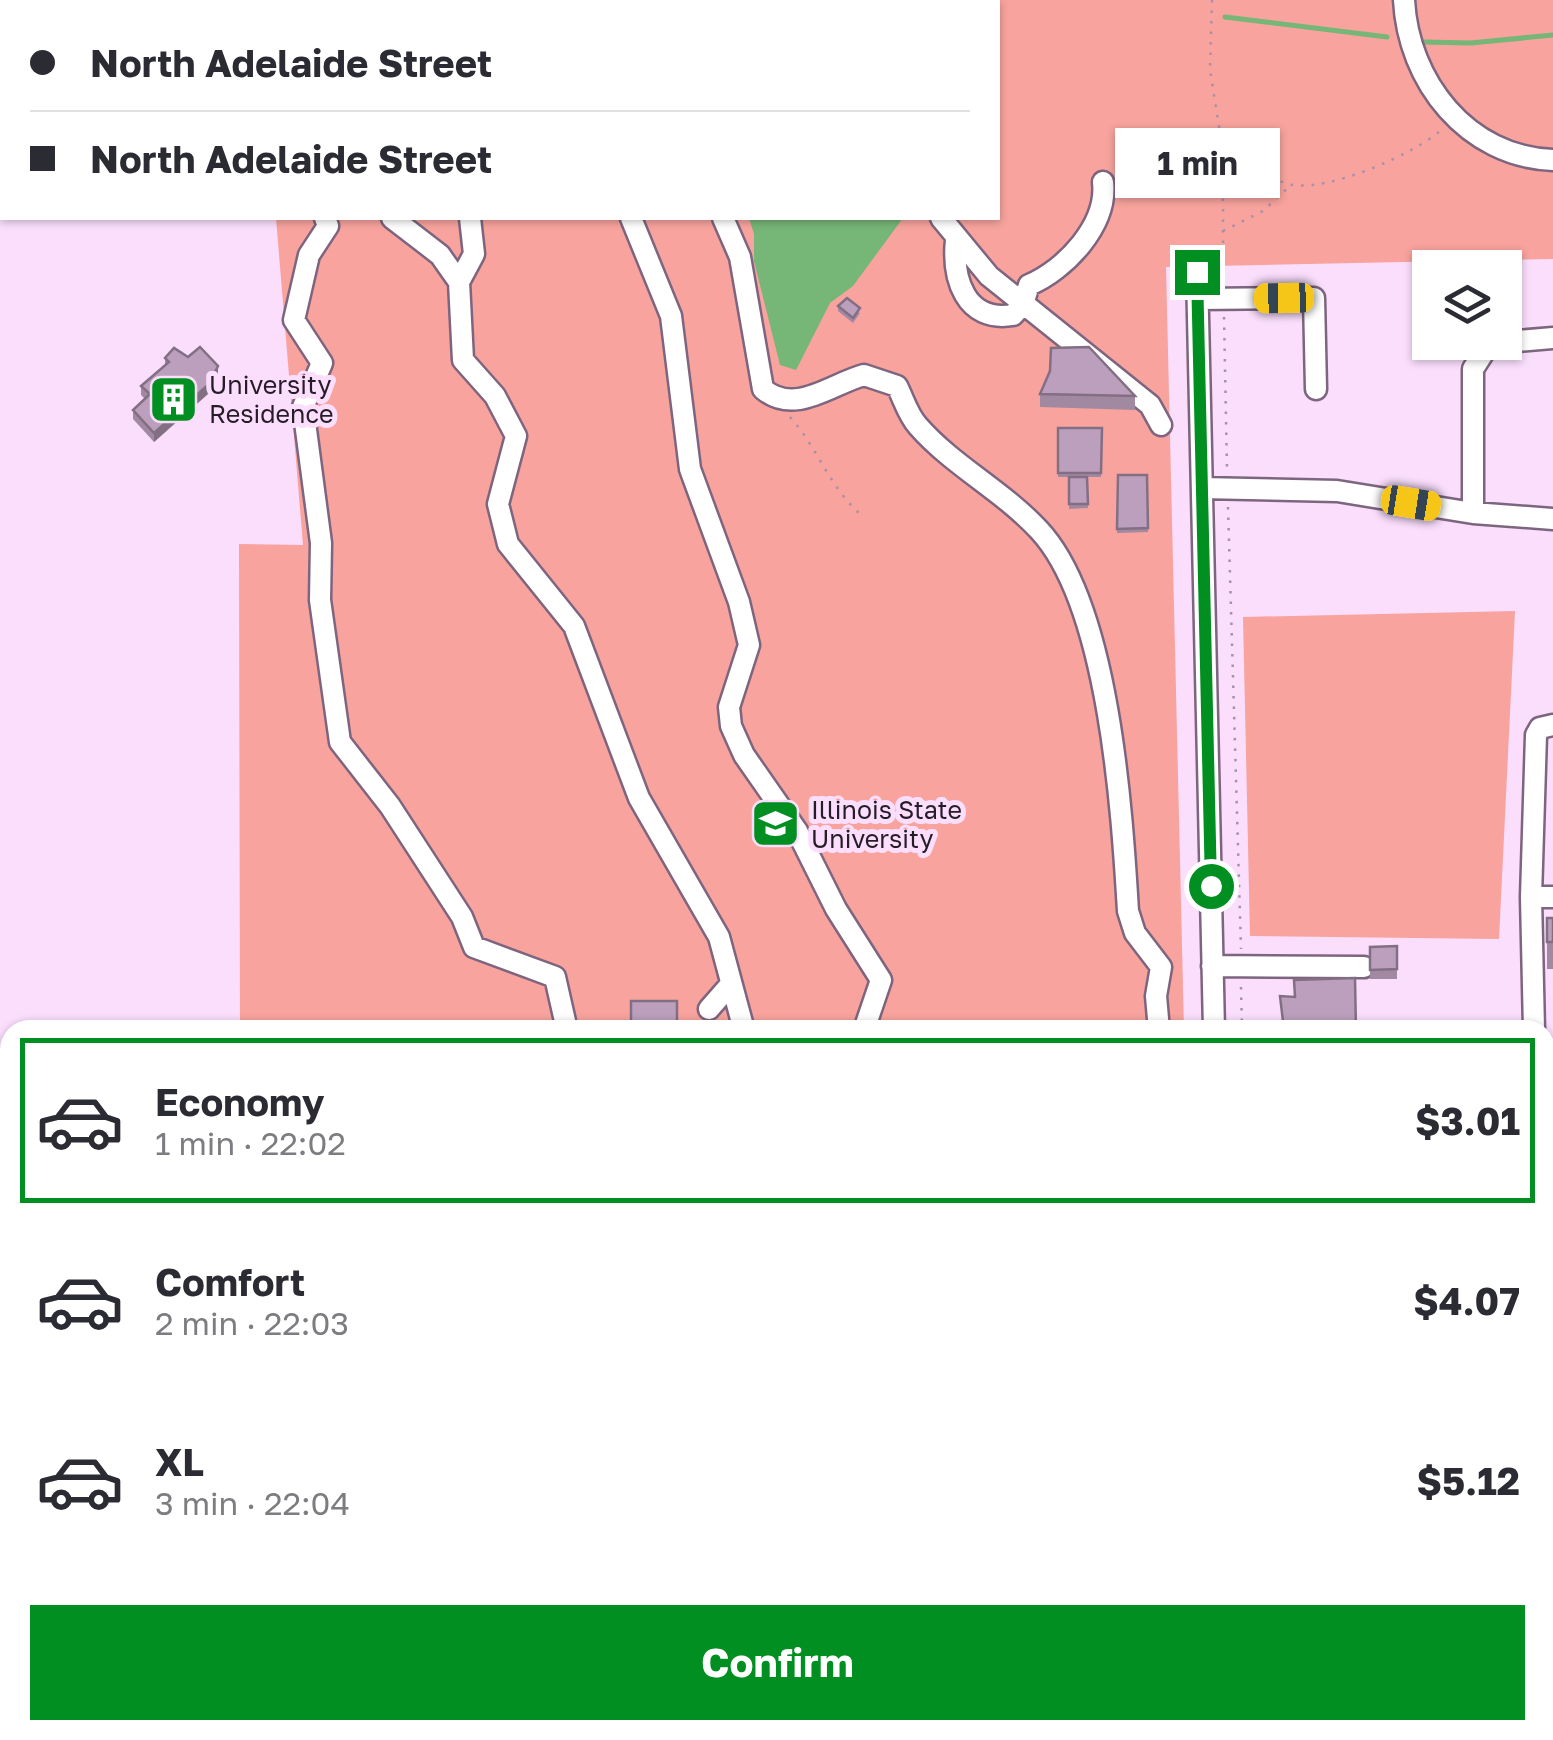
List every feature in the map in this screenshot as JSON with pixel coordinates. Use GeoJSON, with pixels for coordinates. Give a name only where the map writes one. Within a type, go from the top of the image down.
{"type":"FeatureCollection","features":[{"type":"Feature","properties":{"kind":"street"},"geometry":{"type":"LineString","coordinates":[[1404,0],[1406,32],[1422,75],[1453,119],[1503,150],[1553,160]]}},
{"type":"Feature","properties":{"kind":"street"},"geometry":{"type":"LineString","coordinates":[[956,240],[956,283],[969,301],[998,317],[1013,315],[1023,304],[1029,285],[1064,266],[1077,248],[1101,209],[1103,182]]}},
{"type":"Feature","properties":{"kind":"street"},"geometry":{"type":"LineString","coordinates":[[326,220],[328,226],[310,256],[294,320],[322,363],[304,407],[321,543],[320,600],[340,742],[390,806],[462,917],[474,947],[555,977],[565,1020]]}},
{"type":"Feature","properties":{"kind":"street"},"geometry":{"type":"LineString","coordinates":[[470,220],[474,254],[459,282],[463,360],[496,396],[516,436],[498,504],[508,544],[574,626],[640,798],[719,937],[741,1020]]}},
{"type":"Feature","properties":{"kind":"street"},"geometry":{"type":"LineString","coordinates":[[632,220],[671,316],[690,469],[739,602],[749,645],[728,707],[731,726],[744,755],[790,819],[836,909],[881,980],[867,1020]]}},
{"type":"Feature","properties":{"kind":"street"},"geometry":{"type":"LineString","coordinates":[[725,220],[740,256],[758,376],[772,397],[799,401],[851,379],[882,378],[897,386],[920,428],[1043,534],[1070,582],[1100,673],[1116,774],[1128,911],[1135,932],[1160,967],[1158,1020]]}},
{"type":"Feature","properties":{"kind":"street"},"geometry":{"type":"LineString","coordinates":[[943,220],[956,240],[1023,304],[1150,405],[1161,425]]}},
{"type":"Feature","properties":{"kind":"street"},"geometry":{"type":"LineString","coordinates":[[399,221],[440,255],[459,282]]}},
{"type":"Feature","properties":{"kind":"street"},"geometry":{"type":"LineString","coordinates":[[1197,272],[1214,1020]]}},
{"type":"Feature","properties":{"kind":"street"},"geometry":{"type":"LineString","coordinates":[[1198,299],[1314,298],[1316,390]]}},
{"type":"Feature","properties":{"kind":"street"},"geometry":{"type":"LineString","coordinates":[[1522,340],[1553,338]]}},
{"type":"Feature","properties":{"kind":"street"},"geometry":{"type":"LineString","coordinates":[[1473,513],[1472,369],[1478,360]]}},
{"type":"Feature","properties":{"kind":"street"},"geometry":{"type":"LineString","coordinates":[[1202,488],[1337,491],[1473,513],[1553,519]]}},
{"type":"Feature","properties":{"kind":"street"},"geometry":{"type":"LineString","coordinates":[[1535,1020],[1542,897],[1536,735],[1540,728],[1553,725]]}},
{"type":"Feature","properties":{"kind":"street"},"geometry":{"type":"LineString","coordinates":[[1212,966],[1364,967]]}},
{"type":"Feature","properties":{"kind":"path"},"geometry":{"type":"LineString","coordinates":[[1212,0],[1210,70],[1223,151],[1227,488],[1242,1020]]}},
{"type":"Feature","properties":{"kind":"path"},"geometry":{"type":"LineString","coordinates":[[1223,230],[1262,211],[1292,186],[1386,165],[1422,147],[1453,119]]}},
{"type":"Feature","properties":{"kind":"path"},"geometry":{"type":"LineString","coordinates":[[1223,151],[1292,186]]}},
{"type":"Feature","properties":{"kind":"path"},"geometry":{"type":"LineString","coordinates":[[772,397],[810,439],[838,494],[860,514]]}},
{"type":"Feature","properties":{"kind":"shaded area","name":"Illinois State University"},"geometry":{"type":"Polygon","coordinates":[[[1000,0],[1553,0],[1553,259],[1522,260],[1522,250],[1412,250],[1412,262],[1166,267],[1184,1020],[240,1020],[239,544],[303,545],[276,220],[1000,220],[1000,0]]]}},
{"type":"Feature","properties":{"kind":"shaded area"},"geometry":{"type":"Polygon","coordinates":[[[750,220],[902,220],[853,286],[830,303],[796,370],[780,365],[754,261],[750,220]]]}},
{"type":"Feature","properties":{"kind":"shaded area"},"geometry":{"type":"Polygon","coordinates":[[[1515,611],[1499,939],[1250,936],[1243,617],[1515,611]]]}},
{"type":"Feature","properties":{"kind":"building"},"geometry":{"type":"Polygon","coordinates":[[[847,298],[860,308],[853,318],[838,306],[847,298]]]}},
{"type":"Feature","properties":{"kind":"building","name":"University Residence"},"geometry":{"type":"Polygon","coordinates":[[[200,347],[218,366],[209,384],[154,433],[133,410],[150,394],[141,386],[169,362],[165,358],[174,348],[188,357],[200,347]]]}},
{"type":"Feature","properties":{"kind":"building"},"geometry":{"type":"Polygon","coordinates":[[[1089,347],[1135,396],[1040,394],[1050,371],[1051,348],[1089,347]]]}},
{"type":"Feature","properties":{"kind":"building"},"geometry":{"type":"Polygon","coordinates":[[[1058,428],[1102,428],[1101,473],[1058,473],[1058,428]]]}},
{"type":"Feature","properties":{"kind":"building"},"geometry":{"type":"Polygon","coordinates":[[[1118,475],[1147,475],[1148,528],[1117,529],[1118,475]]]}},
{"type":"Feature","properties":{"kind":"building"},"geometry":{"type":"Polygon","coordinates":[[[1069,477],[1087,477],[1088,504],[1069,504],[1069,477]]]}},
{"type":"Feature","properties":{"kind":"building"},"geometry":{"type":"Polygon","coordinates":[[[1547,918],[1553,918],[1553,942],[1547,942],[1547,918]]]}},
{"type":"Feature","properties":{"kind":"building"},"geometry":{"type":"Polygon","coordinates":[[[1397,946],[1397,969],[1370,970],[1370,947],[1397,946]]]}},
{"type":"Feature","properties":{"kind":"building"},"geometry":{"type":"Polygon","coordinates":[[[1355,978],[1356,1020],[1283,1020],[1280,996],[1295,997],[1294,980],[1355,978]]]}},
{"type":"Feature","properties":{"kind":"building"},"geometry":{"type":"Polygon","coordinates":[[[631,1001],[677,1001],[677,1020],[631,1020],[631,1001]]]}},
{"type":"Feature","properties":{"kind":"waterway"},"geometry":{"type":"LineString","coordinates":[[1225,17],[1387,37]]}},
{"type":"Feature","properties":{"kind":"waterway"},"geometry":{"type":"LineString","coordinates":[[1422,42],[1471,43],[1553,35]]}},
{"type":"Feature","properties":{"kind":"place","name":"University Residence"},"geometry":{"type":"Point","coordinates":[174,399]}},
{"type":"Feature","properties":{"kind":"place","name":"Illinois State University"},"geometry":{"type":"Point","coordinates":[776,824]}},
{"type":"Feature","properties":{"kind":"route"},"geometry":{"type":"LineString","coordinates":[[1197,272],[1211,886]]}}]}
